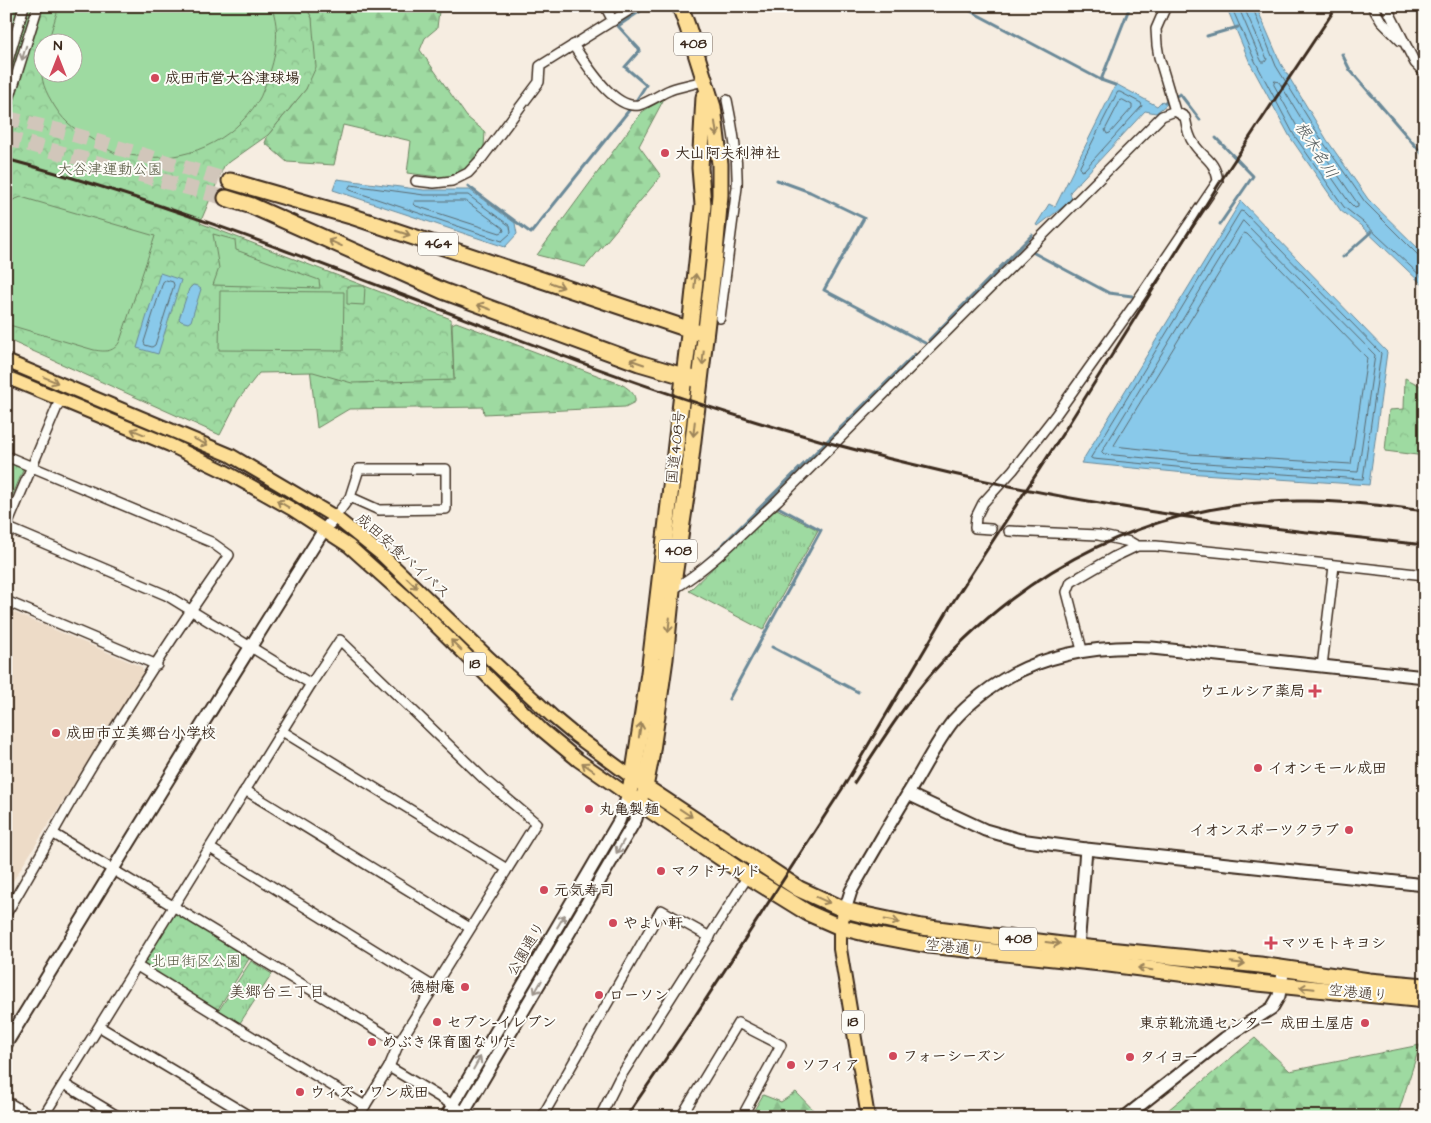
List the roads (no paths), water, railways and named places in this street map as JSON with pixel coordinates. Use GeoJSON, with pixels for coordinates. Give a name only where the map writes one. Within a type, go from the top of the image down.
{"type":"FeatureCollection","features":[{"type":"Feature","properties":{"kind":"highway","name":"国道408号"},"geometry":{"type":"LineString","coordinates":[[634,799],[639,782],[651,757],[666,660],[672,590],[688,483],[715,254],[720,164],[712,107],[680,6]]}},
{"type":"Feature","properties":{"kind":"highway","name":"国道408号"},"geometry":{"type":"LineString","coordinates":[[639,782],[649,673],[703,206],[700,168],[704,82]]}},
{"type":"Feature","properties":{"kind":"highway","name":"464"},"geometry":{"type":"LineString","coordinates":[[230,181],[360,219],[705,334]]}},
{"type":"Feature","properties":{"kind":"highway"},"geometry":{"type":"LineString","coordinates":[[226,198],[252,206],[443,291],[603,350],[700,381]]}},
{"type":"Feature","properties":{"kind":"highway","name":"空港通り"},"geometry":{"type":"LineString","coordinates":[[639,782],[799,889],[845,910],[922,927],[1078,947],[1284,968],[1369,981],[1425,986]]}},
{"type":"Feature","properties":{"kind":"highway","name":"空港通り"},"geometry":{"type":"LineString","coordinates":[[634,799],[748,876],[808,913],[840,927],[928,945],[1101,963],[1281,986],[1425,1000]]}},
{"type":"Feature","properties":{"kind":"main road","name":"成田安食バイパス"},"geometry":{"type":"LineString","coordinates":[[6,361],[230,455],[335,517],[381,554],[552,716],[639,782]]}},
{"type":"Feature","properties":{"kind":"main road","name":"成田安食バイパス"},"geometry":{"type":"LineString","coordinates":[[6,376],[170,445],[224,471],[292,509],[349,546],[417,607],[542,730],[578,760],[634,799]]}},
{"type":"Feature","properties":{"kind":"main road","name":"18"},"geometry":{"type":"LineString","coordinates":[[845,910],[840,927],[840,949],[868,1117]]}},
{"type":"Feature","properties":{"kind":"street"},"geometry":{"type":"LineString","coordinates":[[6,67],[24,6]]}},
{"type":"Feature","properties":{"kind":"street"},"geometry":{"type":"LineString","coordinates":[[6,110],[38,6]]}},
{"type":"Feature","properties":{"kind":"street"},"geometry":{"type":"LineString","coordinates":[[605,6],[613,21]]}},
{"type":"Feature","properties":{"kind":"street"},"geometry":{"type":"LineString","coordinates":[[416,182],[452,182],[468,173],[482,158],[539,82],[540,66],[636,6]]}},
{"type":"Feature","properties":{"kind":"street"},"geometry":{"type":"LineString","coordinates":[[991,529],[975,528],[976,517],[983,503],[1013,470],[1055,416],[1137,301],[1218,181],[1212,162],[1193,142],[1188,134],[1185,117],[1172,102],[1159,58],[1156,29],[1166,6]]}},
{"type":"Feature","properties":{"kind":"street"},"geometry":{"type":"LineString","coordinates":[[1372,6],[1382,21],[1405,45]]}},
{"type":"Feature","properties":{"kind":"street"},"geometry":{"type":"LineString","coordinates":[[1386,6],[1415,63],[1425,73]]}},
{"type":"Feature","properties":{"kind":"street"},"geometry":{"type":"LineString","coordinates":[[573,45],[607,90],[618,100],[634,105],[670,90],[704,82]]}},
{"type":"Feature","properties":{"kind":"street"},"geometry":{"type":"LineString","coordinates":[[720,318],[737,174],[734,134],[727,100]]}},
{"type":"Feature","properties":{"kind":"street"},"geometry":{"type":"LineString","coordinates":[[672,590],[713,561],[778,500],[1162,116],[1172,102]]}},
{"type":"Feature","properties":{"kind":"street"},"geometry":{"type":"LineString","coordinates":[[60,400],[6,527],[166,595],[311,684]]}},
{"type":"Feature","properties":{"kind":"street"},"geometry":{"type":"LineString","coordinates":[[6,456],[211,542],[229,555],[191,610],[73,798],[54,834],[6,914]]}},
{"type":"Feature","properties":{"kind":"street"},"geometry":{"type":"LineString","coordinates":[[6,1044],[324,530],[350,497],[359,469],[446,469],[446,509],[379,510],[350,497]]}},
{"type":"Feature","properties":{"kind":"street"},"geometry":{"type":"LineString","coordinates":[[1009,531],[1098,535],[1130,542],[1136,546]]}},
{"type":"Feature","properties":{"kind":"street"},"geometry":{"type":"LineString","coordinates":[[1082,650],[1066,592],[1072,582],[1136,546],[1156,546],[1227,553],[1425,575]]}},
{"type":"Feature","properties":{"kind":"street"},"geometry":{"type":"LineString","coordinates":[[1322,666],[1334,566]]}},
{"type":"Feature","properties":{"kind":"street"},"geometry":{"type":"LineString","coordinates":[[6,601],[157,664]]}},
{"type":"Feature","properties":{"kind":"street"},"geometry":{"type":"LineString","coordinates":[[43,1117],[340,640],[485,780],[536,823],[399,1043],[389,1067],[358,1117]]}},
{"type":"Feature","properties":{"kind":"street"},"geometry":{"type":"LineString","coordinates":[[845,910],[851,891],[953,721],[996,683],[1022,669],[1056,656],[1082,650],[1123,647],[1152,648],[1425,677]]}},
{"type":"Feature","properties":{"kind":"street"},"geometry":{"type":"LineString","coordinates":[[282,731],[506,869]]}},
{"type":"Feature","properties":{"kind":"street"},"geometry":{"type":"LineString","coordinates":[[245,790],[470,928]]}},
{"type":"Feature","properties":{"kind":"street"},"geometry":{"type":"LineString","coordinates":[[908,794],[961,820],[1020,840],[1425,885]]}},
{"type":"Feature","properties":{"kind":"street","name":"公園通り"},"geometry":{"type":"LineString","coordinates":[[446,1117],[615,828],[623,811],[634,799]]}},
{"type":"Feature","properties":{"kind":"street","name":"公園通り"},"geometry":{"type":"LineString","coordinates":[[466,1115],[636,819],[634,799]]}},
{"type":"Feature","properties":{"kind":"street"},"geometry":{"type":"LineString","coordinates":[[54,834],[399,1043]]}},
{"type":"Feature","properties":{"kind":"street"},"geometry":{"type":"LineString","coordinates":[[210,848],[434,987]]}},
{"type":"Feature","properties":{"kind":"street"},"geometry":{"type":"LineString","coordinates":[[1078,947],[1086,848]]}},
{"type":"Feature","properties":{"kind":"street"},"geometry":{"type":"LineString","coordinates":[[600,1117],[619,1079],[748,876]]}},
{"type":"Feature","properties":{"kind":"street"},"geometry":{"type":"LineString","coordinates":[[542,1117],[661,910],[710,937]]}},
{"type":"Feature","properties":{"kind":"street"},"geometry":{"type":"LineString","coordinates":[[137,966],[365,1106]]}},
{"type":"Feature","properties":{"kind":"street"},"geometry":{"type":"LineString","coordinates":[[1125,1117],[1225,1038],[1272,1008],[1280,996],[1284,968]]}},
{"type":"Feature","properties":{"kind":"street"},"geometry":{"type":"LineString","coordinates":[[681,1117],[738,1024],[781,1045],[742,1117]]}},
{"type":"Feature","properties":{"kind":"street"},"geometry":{"type":"LineString","coordinates":[[100,1027],[250,1117]]}},
{"type":"Feature","properties":{"kind":"street"},"geometry":{"type":"LineString","coordinates":[[389,1067],[466,1115]]}},
{"type":"Feature","properties":{"kind":"street"},"geometry":{"type":"LineString","coordinates":[[64,1084],[119,1117]]}},
{"type":"Feature","properties":{"kind":"street"},"geometry":{"type":"LineString","coordinates":[[6,1101],[32,1117]]}},
{"type":"Feature","properties":{"kind":"water","name":"根木名川"},"geometry":{"type":"Polygon","coordinates":[[[1226,6],[1256,6],[1281,64],[1327,140],[1368,199],[1425,255],[1425,287],[1360,225],[1341,211],[1290,137],[1250,63],[1226,6]]]}},
{"type":"Feature","properties":{"kind":"water"},"geometry":{"type":"Polygon","coordinates":[[[1116,84],[1157,106],[1162,101],[1167,104],[1156,113],[1145,111],[1070,192],[1072,200],[1038,226],[1036,225],[1049,204],[1055,207],[1116,84]]]}},
{"type":"Feature","properties":{"kind":"water"},"geometry":{"type":"Polygon","coordinates":[[[337,179],[424,190],[470,190],[515,223],[517,234],[505,247],[333,190],[337,179]]]}},
{"type":"Feature","properties":{"kind":"water"},"geometry":{"type":"Polygon","coordinates":[[[1241,201],[1387,352],[1369,485],[1186,473],[1081,463],[1241,201]]]}},
{"type":"Feature","properties":{"kind":"water"},"geometry":{"type":"Polygon","coordinates":[[[160,273],[181,280],[158,354],[137,348],[160,273]]]}},
{"type":"Feature","properties":{"kind":"water"},"geometry":{"type":"Polygon","coordinates":[[[193,285],[201,289],[191,321],[188,323],[179,319],[189,289],[193,285]]]}},
{"type":"Feature","properties":{"kind":"waterway"},"geometry":{"type":"LineString","coordinates":[[468,186],[531,233],[634,104],[646,85],[625,67],[640,50],[618,26],[648,6]]}},
{"type":"Feature","properties":{"kind":"waterway"},"geometry":{"type":"LineString","coordinates":[[961,6],[1101,80],[1115,85]]}},
{"type":"Feature","properties":{"kind":"waterway"},"geometry":{"type":"LineString","coordinates":[[1101,80],[1130,6]]}},
{"type":"Feature","properties":{"kind":"waterway"},"geometry":{"type":"LineString","coordinates":[[1207,36],[1238,27]]}},
{"type":"Feature","properties":{"kind":"waterway"},"geometry":{"type":"LineString","coordinates":[[1342,54],[1350,70],[1425,157]]}},
{"type":"Feature","properties":{"kind":"waterway"},"geometry":{"type":"LineString","coordinates":[[1165,102],[1180,94],[1200,120]]}},
{"type":"Feature","properties":{"kind":"waterway"},"geometry":{"type":"LineString","coordinates":[[1216,138],[1253,176],[1220,224]]}},
{"type":"Feature","properties":{"kind":"waterway"},"geometry":{"type":"LineString","coordinates":[[777,180],[810,192],[864,218],[824,290],[925,343]]}},
{"type":"Feature","properties":{"kind":"waterway"},"geometry":{"type":"LineString","coordinates":[[1343,257],[1371,232]]}},
{"type":"Feature","properties":{"kind":"waterway"},"geometry":{"type":"LineString","coordinates":[[929,340],[1032,235]]}},
{"type":"Feature","properties":{"kind":"waterway"},"geometry":{"type":"LineString","coordinates":[[1034,253],[1109,293],[1132,296]]}},
{"type":"Feature","properties":{"kind":"waterway"},"geometry":{"type":"LineString","coordinates":[[697,568],[915,354]]}},
{"type":"Feature","properties":{"kind":"waterway"},"geometry":{"type":"LineString","coordinates":[[729,699],[821,530],[778,507]]}},
{"type":"Feature","properties":{"kind":"waterway"},"geometry":{"type":"LineString","coordinates":[[772,647],[858,692]]}},
{"type":"Feature","properties":{"kind":"tunnel"},"geometry":{"type":"LineString","coordinates":[[6,118],[65,132],[230,181]]}},
{"type":"Feature","properties":{"kind":"tunnel"},"geometry":{"type":"LineString","coordinates":[[6,138],[226,198]]}},
{"type":"Feature","properties":{"kind":"tunnel"},"geometry":{"type":"LineString","coordinates":[[991,529],[1009,531]]}},
{"type":"Feature","properties":{"kind":"railway"},"geometry":{"type":"LineString","coordinates":[[626,1117],[695,1016],[844,786],[951,605],[1063,433],[1222,179],[1337,6]]}},
{"type":"Feature","properties":{"kind":"railway"},"geometry":{"type":"LineString","coordinates":[[6,159],[99,186],[192,217],[649,387],[835,445],[978,480],[1075,499],[1236,524],[1425,545]]}},
{"type":"Feature","properties":{"kind":"railway"},"geometry":{"type":"LineString","coordinates":[[854,783],[912,698],[933,672],[970,634],[1009,601],[1052,572],[1097,547],[1144,528],[1193,513],[1244,504],[1329,501],[1425,511]]}},
{"type":"Feature","properties":{"kind":"place","name":"成田市営大谷津球場"},"geometry":{"type":"Point","coordinates":[155,78]}},
{"type":"Feature","properties":{"kind":"place","name":"大山阿夫利神社"},"geometry":{"type":"Point","coordinates":[665,153]}},
{"type":"Feature","properties":{"kind":"place","name":"ウエルシア薬局"},"geometry":{"type":"Point","coordinates":[1315,691]}},
{"type":"Feature","properties":{"kind":"place","name":"成田市立美郷台小学校"},"geometry":{"type":"Point","coordinates":[56,733]}},
{"type":"Feature","properties":{"kind":"place","name":"イオンモール成田"},"geometry":{"type":"Point","coordinates":[1258,768]}},
{"type":"Feature","properties":{"kind":"place","name":"丸亀製麺"},"geometry":{"type":"Point","coordinates":[589,809]}},
{"type":"Feature","properties":{"kind":"place","name":"イオンスポーツクラブ"},"geometry":{"type":"Point","coordinates":[1349,830]}},
{"type":"Feature","properties":{"kind":"place","name":"マクドナルド"},"geometry":{"type":"Point","coordinates":[661,871]}},
{"type":"Feature","properties":{"kind":"place","name":"元気寿司"},"geometry":{"type":"Point","coordinates":[544,890]}},
{"type":"Feature","properties":{"kind":"place","name":"やよい軒"},"geometry":{"type":"Point","coordinates":[613,923]}},
{"type":"Feature","properties":{"kind":"place","name":"マツモトキヨシ"},"geometry":{"type":"Point","coordinates":[1271,943]}},
{"type":"Feature","properties":{"kind":"place","name":"徳樹庵"},"geometry":{"type":"Point","coordinates":[465,987]}},
{"type":"Feature","properties":{"kind":"place","name":"ローソン"},"geometry":{"type":"Point","coordinates":[599,995]}},
{"type":"Feature","properties":{"kind":"place","name":"セブン-イレブン"},"geometry":{"type":"Point","coordinates":[437,1022]}},
{"type":"Feature","properties":{"kind":"place","name":"東京靴流通センター 成田土屋店"},"geometry":{"type":"Point","coordinates":[1365,1023]}},
{"type":"Feature","properties":{"kind":"place","name":"めぶき保育園なりた"},"geometry":{"type":"Point","coordinates":[372,1042]}},
{"type":"Feature","properties":{"kind":"place","name":"フォーシーズン"},"geometry":{"type":"Point","coordinates":[893,1056]}},
{"type":"Feature","properties":{"kind":"place","name":"タイヨー"},"geometry":{"type":"Point","coordinates":[1130,1057]}},
{"type":"Feature","properties":{"kind":"place","name":"ソフィア"},"geometry":{"type":"Point","coordinates":[791,1065]}},
{"type":"Feature","properties":{"kind":"place","name":"ウィズ・ワン成田"},"geometry":{"type":"Point","coordinates":[300,1092]}},
{"type":"Feature","properties":{"kind":"district","name":"美郷台三丁目"},"geometry":{"type":"Point","coordinates":[277,992]}},
{"type":"Feature","properties":{"kind":"park label","name":"大谷津運動公園"},"geometry":{"type":"Point","coordinates":[110,169]}},
{"type":"Feature","properties":{"kind":"park label","name":"北田街区公園"},"geometry":{"type":"Point","coordinates":[196,961]}}]}
